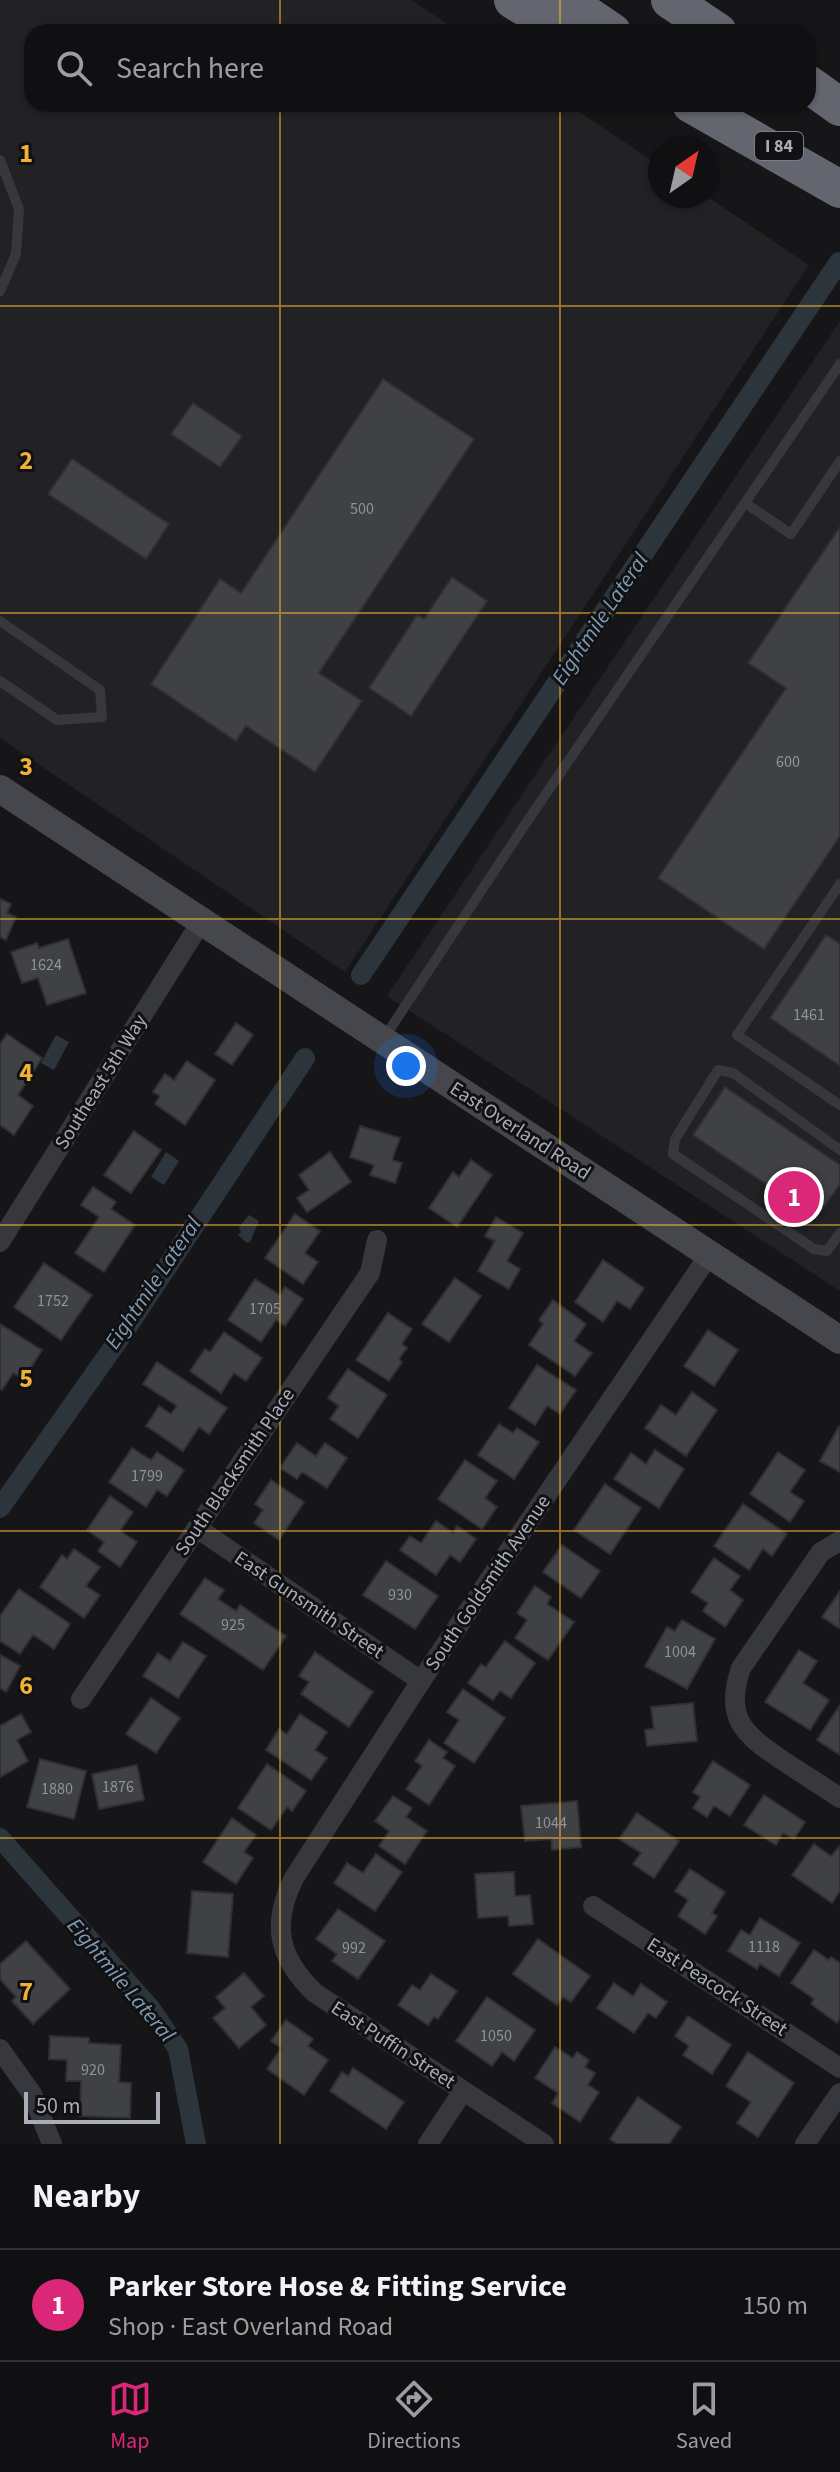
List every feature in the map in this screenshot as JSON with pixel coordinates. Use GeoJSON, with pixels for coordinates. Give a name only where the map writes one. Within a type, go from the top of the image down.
{"type":"FeatureCollection","features":[{"type":"Feature","properties":{"kind":"highway"},"geometry":{"type":"LineString","coordinates":[[513,0],[553,24]]}},
{"type":"Feature","properties":{"kind":"highway"},"geometry":{"type":"LineString","coordinates":[[565,0],[600,24]]}},
{"type":"Feature","properties":{"kind":"highway"},"geometry":{"type":"LineString","coordinates":[[670,0],[706,24]]}},
{"type":"Feature","properties":{"kind":"highway"},"geometry":{"type":"LineString","coordinates":[[695,0],[728,24]]}},
{"type":"Feature","properties":{"kind":"highway"},"geometry":{"type":"LineString","coordinates":[[816,90],[840,110]]}},
{"type":"Feature","properties":{"kind":"highway"},"geometry":{"type":"LineString","coordinates":[[816,96],[840,110]]}},
{"type":"Feature","properties":{"kind":"highway"},"geometry":{"type":"LineString","coordinates":[[705,112],[840,188]]}},
{"type":"Feature","properties":{"kind":"highway","name":"I 84"},"geometry":{"type":"LineString","coordinates":[[730,112],[840,188]]}},
{"type":"Feature","properties":{"kind":"main road","name":"East Overland Road"},"geometry":{"type":"LineString","coordinates":[[0,789],[840,1340]]}},
{"type":"Feature","properties":{"kind":"street","name":"Southeast 5th Way"},"geometry":{"type":"LineString","coordinates":[[0,1242],[8,1212],[201,922]]}},
{"type":"Feature","properties":{"kind":"street","name":"South Blacksmith Place"},"geometry":{"type":"LineString","coordinates":[[81,1699],[370,1273],[377,1240]]}},
{"type":"Feature","properties":{"kind":"street","name":"South Goldsmith Avenue"},"geometry":{"type":"LineString","coordinates":[[280,1917],[284,1897],[294,1878],[421,1681],[709,1255]]}},
{"type":"Feature","properties":{"kind":"street","name":"East Gunsmith Street"},"geometry":{"type":"LineString","coordinates":[[197,1528],[421,1681]]}},
{"type":"Feature","properties":{"kind":"street"},"geometry":{"type":"LineString","coordinates":[[840,1541],[821,1552],[741,1668],[735,1685],[734,1703],[737,1718],[752,1738],[840,1798]]}},
{"type":"Feature","properties":{"kind":"street","name":"East Peacock Street"},"geometry":{"type":"LineString","coordinates":[[593,1906],[840,2068]]}},
{"type":"Feature","properties":{"kind":"street","name":"East Puffin Street"},"geometry":{"type":"LineString","coordinates":[[280,1917],[281,1939],[287,1960],[299,1978],[315,1993],[544,2144]]}},
{"type":"Feature","properties":{"kind":"street"},"geometry":{"type":"LineString","coordinates":[[0,2049],[32,2094],[52,2144]]}},
{"type":"Feature","properties":{"kind":"street"},"geometry":{"type":"LineString","coordinates":[[428,2144],[463,2091]]}},
{"type":"Feature","properties":{"kind":"street"},"geometry":{"type":"LineString","coordinates":[[805,2144],[840,2093]]}},
{"type":"Feature","properties":{"kind":"lane"},"geometry":{"type":"LineString","coordinates":[[0,160],[19,209],[16,254],[0,291]]}},
{"type":"Feature","properties":{"kind":"lane"},"geometry":{"type":"LineString","coordinates":[[382,1040],[524,826],[840,364]]}},
{"type":"Feature","properties":{"kind":"lane"},"geometry":{"type":"LineString","coordinates":[[745,503],[791,534],[840,461]]}},
{"type":"Feature","properties":{"kind":"lane"},"geometry":{"type":"LineString","coordinates":[[0,621],[100,690],[102,717],[57,720],[0,681]]}},
{"type":"Feature","properties":{"kind":"lane"},"geometry":{"type":"LineString","coordinates":[[840,884],[737,1035],[840,1105]]}},
{"type":"Feature","properties":{"kind":"lane"},"geometry":{"type":"LineString","coordinates":[[840,1150],[733,1073],[718,1070],[675,1139],[673,1154],[814,1249],[827,1251],[840,1233]]}},
{"type":"Feature","properties":{"kind":"shaded area"},"geometry":{"type":"Polygon","coordinates":[[[0,0],[411,0],[448,24],[24,24],[24,112],[580,112],[648,158],[648,208],[720,208],[720,205],[809,265],[345,972],[0,738],[0,0]]]}},
{"type":"Feature","properties":{"kind":"shaded area"},"geometry":{"type":"Polygon","coordinates":[[[840,321],[840,1291],[387,996],[840,321]]]}},
{"type":"Feature","properties":{"kind":"shaded area"},"geometry":{"type":"Polygon","coordinates":[[[56,1035],[69,1042],[54,1070],[41,1063],[56,1035]]]}},
{"type":"Feature","properties":{"kind":"shaded area"},"geometry":{"type":"Polygon","coordinates":[[[166,1152],[179,1161],[164,1185],[151,1177],[166,1152]]]}},
{"type":"Feature","properties":{"kind":"shaded area"},"geometry":{"type":"Polygon","coordinates":[[[249,1215],[259,1221],[247,1243],[238,1235],[241,1232],[239,1227],[249,1215]]]}},
{"type":"Feature","properties":{"kind":"building"},"geometry":{"type":"Polygon","coordinates":[[[383,379],[474,439],[319,673],[362,701],[315,772],[246,726],[236,741],[151,684],[220,579],[241,593],[383,379]]]}},
{"type":"Feature","properties":{"kind":"building"},"geometry":{"type":"Polygon","coordinates":[[[193,403],[242,436],[220,467],[171,434],[193,403]]]}},
{"type":"Feature","properties":{"kind":"building"},"geometry":{"type":"Polygon","coordinates":[[[72,459],[169,524],[146,559],[48,494],[72,459]]]}},
{"type":"Feature","properties":{"kind":"building"},"geometry":{"type":"Polygon","coordinates":[[[840,527],[840,836],[764,949],[658,878],[786,688],[748,663],[840,527]]]}},
{"type":"Feature","properties":{"kind":"building"},"geometry":{"type":"Polygon","coordinates":[[[452,577],[487,601],[411,716],[369,688],[417,615],[424,619],[452,577]]]}},
{"type":"Feature","properties":{"kind":"building"},"geometry":{"type":"Polygon","coordinates":[[[0,899],[11,904],[7,913],[16,917],[6,940],[0,937],[0,899]]]}},
{"type":"Feature","properties":{"kind":"building"},"geometry":{"type":"Polygon","coordinates":[[[826,935],[840,944],[840,1066],[770,1018],[826,935]]]}},
{"type":"Feature","properties":{"kind":"building"},"geometry":{"type":"Polygon","coordinates":[[[68,939],[86,993],[47,1005],[38,978],[22,983],[11,952],[37,943],[39,948],[68,939]]]}},
{"type":"Feature","properties":{"kind":"building"},"geometry":{"type":"Polygon","coordinates":[[[236,1023],[253,1035],[232,1065],[215,1054],[236,1023]]]}},
{"type":"Feature","properties":{"kind":"building"},"geometry":{"type":"Polygon","coordinates":[[[7,1034],[42,1058],[18,1095],[33,1106],[14,1135],[0,1125],[0,1044],[7,1034]]]}},
{"type":"Feature","properties":{"kind":"building"},"geometry":{"type":"Polygon","coordinates":[[[187,1061],[215,1080],[185,1125],[155,1104],[160,1096],[153,1092],[165,1074],[174,1080],[187,1061]]]}},
{"type":"Feature","properties":{"kind":"building"},"geometry":{"type":"Polygon","coordinates":[[[725,1087],[840,1165],[840,1184],[816,1218],[693,1135],[725,1087]]]}},
{"type":"Feature","properties":{"kind":"building"},"geometry":{"type":"Polygon","coordinates":[[[360,1126],[400,1138],[392,1160],[402,1163],[395,1183],[370,1175],[374,1165],[350,1157],[360,1126]]]}},
{"type":"Feature","properties":{"kind":"building"},"geometry":{"type":"Polygon","coordinates":[[[134,1131],[161,1150],[131,1193],[104,1175],[134,1131]]]}},
{"type":"Feature","properties":{"kind":"building"},"geometry":{"type":"Polygon","coordinates":[[[330,1152],[351,1182],[307,1212],[297,1198],[309,1190],[299,1175],[330,1152]]]}},
{"type":"Feature","properties":{"kind":"building"},"geometry":{"type":"Polygon","coordinates":[[[471,1160],[492,1175],[457,1227],[429,1208],[453,1172],[459,1177],[471,1160]]]}},
{"type":"Feature","properties":{"kind":"building"},"geometry":{"type":"Polygon","coordinates":[[[93,1187],[116,1202],[111,1209],[135,1225],[104,1272],[75,1253],[99,1217],[81,1205],[93,1187]]]}},
{"type":"Feature","properties":{"kind":"building"},"geometry":{"type":"Polygon","coordinates":[[[295,1214],[320,1231],[305,1253],[318,1262],[303,1284],[265,1258],[295,1214]]]}},
{"type":"Feature","properties":{"kind":"building"},"geometry":{"type":"Polygon","coordinates":[[[496,1217],[523,1233],[507,1261],[520,1269],[509,1289],[478,1271],[495,1241],[485,1236],[496,1217]]]}},
{"type":"Feature","properties":{"kind":"building"},"geometry":{"type":"Polygon","coordinates":[[[603,1260],[644,1288],[630,1309],[617,1301],[603,1322],[575,1302],[603,1260]]]}},
{"type":"Feature","properties":{"kind":"building"},"geometry":{"type":"Polygon","coordinates":[[[44,1263],[92,1295],[61,1340],[14,1307],[44,1263]]]}},
{"type":"Feature","properties":{"kind":"building"},"geometry":{"type":"Polygon","coordinates":[[[455,1278],[481,1296],[449,1342],[422,1324],[455,1278]]]}},
{"type":"Feature","properties":{"kind":"building"},"geometry":{"type":"Polygon","coordinates":[[[255,1279],[280,1295],[285,1287],[303,1299],[285,1326],[276,1320],[261,1342],[228,1320],[255,1279]]]}},
{"type":"Feature","properties":{"kind":"building"},"geometry":{"type":"Polygon","coordinates":[[[553,1300],[586,1324],[574,1341],[592,1353],[575,1376],[529,1345],[543,1324],[539,1320],[553,1300]]]}},
{"type":"Feature","properties":{"kind":"building"},"geometry":{"type":"Polygon","coordinates":[[[388,1313],[412,1329],[402,1344],[407,1348],[399,1359],[402,1362],[389,1381],[356,1360],[388,1313]]]}},
{"type":"Feature","properties":{"kind":"building"},"geometry":{"type":"Polygon","coordinates":[[[0,1324],[42,1350],[24,1379],[13,1373],[2,1390],[0,1389],[0,1324]]]}},
{"type":"Feature","properties":{"kind":"building"},"geometry":{"type":"Polygon","coordinates":[[[708,1330],[738,1350],[714,1386],[684,1366],[708,1330]]]}},
{"type":"Feature","properties":{"kind":"building"},"geometry":{"type":"Polygon","coordinates":[[[224,1332],[262,1358],[246,1381],[234,1373],[221,1393],[190,1371],[205,1349],[210,1352],[224,1332]]]}},
{"type":"Feature","properties":{"kind":"building"},"geometry":{"type":"Polygon","coordinates":[[[157,1362],[227,1408],[209,1434],[199,1427],[183,1451],[146,1426],[159,1406],[171,1414],[177,1406],[143,1384],[157,1362]]]}},
{"type":"Feature","properties":{"kind":"building"},"geometry":{"type":"Polygon","coordinates":[[[537,1365],[576,1390],[560,1414],[547,1406],[535,1425],[509,1408],[537,1365]]]}},
{"type":"Feature","properties":{"kind":"building"},"geometry":{"type":"Polygon","coordinates":[[[348,1369],[387,1395],[358,1438],[330,1419],[339,1406],[328,1398],[348,1369]]]}},
{"type":"Feature","properties":{"kind":"building"},"geometry":{"type":"Polygon","coordinates":[[[692,1392],[717,1410],[686,1456],[645,1428],[661,1405],[676,1415],[692,1392]]]}},
{"type":"Feature","properties":{"kind":"building"},"geometry":{"type":"Polygon","coordinates":[[[499,1424],[513,1433],[517,1428],[539,1442],[514,1479],[478,1455],[499,1424]]]}},
{"type":"Feature","properties":{"kind":"building"},"geometry":{"type":"Polygon","coordinates":[[[840,1427],[840,1472],[820,1461],[840,1427]]]}},
{"type":"Feature","properties":{"kind":"building"},"geometry":{"type":"Polygon","coordinates":[[[297,1443],[316,1456],[325,1443],[347,1458],[327,1488],[302,1472],[297,1479],[280,1468],[297,1443]]]}},
{"type":"Feature","properties":{"kind":"building"},"geometry":{"type":"Polygon","coordinates":[[[132,1448],[151,1460],[157,1452],[184,1470],[167,1496],[157,1490],[146,1507],[109,1482],[132,1448]]]}},
{"type":"Feature","properties":{"kind":"building"},"geometry":{"type":"Polygon","coordinates":[[[655,1450],[684,1469],[659,1508],[614,1479],[631,1453],[646,1464],[655,1450]]]}},
{"type":"Feature","properties":{"kind":"building"},"geometry":{"type":"Polygon","coordinates":[[[778,1452],[805,1470],[790,1492],[804,1501],[790,1522],[750,1494],[778,1452]]]}},
{"type":"Feature","properties":{"kind":"building"},"geometry":{"type":"Polygon","coordinates":[[[465,1460],[497,1481],[485,1498],[497,1507],[482,1529],[438,1499],[465,1460]]]}},
{"type":"Feature","properties":{"kind":"building"},"geometry":{"type":"Polygon","coordinates":[[[271,1480],[304,1502],[279,1540],[254,1523],[263,1510],[255,1504],[271,1480]]]}},
{"type":"Feature","properties":{"kind":"building"},"geometry":{"type":"Polygon","coordinates":[[[605,1484],[641,1508],[610,1554],[574,1530],[605,1484]]]}},
{"type":"Feature","properties":{"kind":"building"},"geometry":{"type":"Polygon","coordinates":[[[110,1496],[133,1512],[120,1531],[137,1542],[120,1567],[98,1551],[104,1542],[87,1530],[110,1496]]]}},
{"type":"Feature","properties":{"kind":"building"},"geometry":{"type":"Polygon","coordinates":[[[743,1504],[787,1534],[772,1556],[763,1549],[749,1570],[714,1546],[743,1504]]]}},
{"type":"Feature","properties":{"kind":"building"},"geometry":{"type":"Polygon","coordinates":[[[436,1521],[453,1533],[457,1526],[476,1539],[460,1562],[450,1555],[436,1575],[400,1550],[410,1536],[421,1543],[436,1521]]]}},
{"type":"Feature","properties":{"kind":"building"},"geometry":{"type":"Polygon","coordinates":[[[562,1545],[600,1571],[581,1598],[543,1572],[562,1545]]]}},
{"type":"Feature","properties":{"kind":"building"},"geometry":{"type":"Polygon","coordinates":[[[74,1549],[100,1567],[86,1586],[100,1595],[84,1618],[40,1587],[62,1555],[67,1559],[74,1549]]]}},
{"type":"Feature","properties":{"kind":"building"},"geometry":{"type":"Polygon","coordinates":[[[714,1558],[740,1576],[730,1590],[743,1600],[725,1627],[703,1611],[708,1603],[691,1592],[714,1558]]]}},
{"type":"Feature","properties":{"kind":"building"},"geometry":{"type":"Polygon","coordinates":[[[386,1561],[438,1596],[415,1629],[363,1595],[386,1561]]]}},
{"type":"Feature","properties":{"kind":"building"},"geometry":{"type":"Polygon","coordinates":[[[205,1578],[224,1590],[218,1599],[236,1611],[240,1605],[286,1636],[263,1670],[180,1614],[205,1578]]]}},
{"type":"Feature","properties":{"kind":"building"},"geometry":{"type":"Polygon","coordinates":[[[535,1586],[551,1597],[547,1604],[574,1622],[548,1660],[515,1638],[527,1620],[517,1613],[535,1586]]]}},
{"type":"Feature","properties":{"kind":"building"},"geometry":{"type":"Polygon","coordinates":[[[19,1589],[70,1624],[54,1649],[33,1635],[20,1654],[0,1641],[0,1616],[19,1589]]]}},
{"type":"Feature","properties":{"kind":"building"},"geometry":{"type":"Polygon","coordinates":[[[840,1591],[840,1626],[839,1628],[822,1617],[840,1591]]]}},
{"type":"Feature","properties":{"kind":"building"},"geometry":{"type":"Polygon","coordinates":[[[682,1620],[715,1639],[687,1689],[645,1666],[667,1627],[675,1631],[682,1620]]]}},
{"type":"Feature","properties":{"kind":"building"},"geometry":{"type":"Polygon","coordinates":[[[505,1641],[535,1663],[511,1698],[500,1691],[493,1700],[468,1683],[481,1664],[486,1667],[505,1641]]]}},
{"type":"Feature","properties":{"kind":"building"},"geometry":{"type":"Polygon","coordinates":[[[183,1642],[206,1656],[178,1698],[143,1676],[158,1653],[170,1661],[183,1642]]]}},
{"type":"Feature","properties":{"kind":"building"},"geometry":{"type":"Polygon","coordinates":[[[799,1650],[817,1661],[803,1683],[829,1700],[810,1730],[765,1702],[799,1650]]]}},
{"type":"Feature","properties":{"kind":"building"},"geometry":{"type":"Polygon","coordinates":[[[315,1652],[373,1692],[349,1727],[301,1694],[309,1682],[299,1676],[315,1652]]]}},
{"type":"Feature","properties":{"kind":"building"},"geometry":{"type":"Polygon","coordinates":[[[0,1655],[20,1666],[6,1692],[0,1688],[0,1655]]]}},
{"type":"Feature","properties":{"kind":"building"},"geometry":{"type":"Polygon","coordinates":[[[463,1689],[505,1718],[474,1763],[444,1743],[459,1720],[447,1712],[463,1689]]]}},
{"type":"Feature","properties":{"kind":"building"},"geometry":{"type":"Polygon","coordinates":[[[151,1698],[180,1718],[156,1753],[126,1734],[151,1698]]]}},
{"type":"Feature","properties":{"kind":"building"},"geometry":{"type":"Polygon","coordinates":[[[693,1703],[697,1741],[647,1746],[645,1730],[654,1729],[651,1707],[693,1703]]]}},
{"type":"Feature","properties":{"kind":"building"},"geometry":{"type":"Polygon","coordinates":[[[840,1705],[840,1755],[817,1740],[840,1705]]]}},
{"type":"Feature","properties":{"kind":"building"},"geometry":{"type":"Polygon","coordinates":[[[21,1714],[31,1732],[17,1740],[28,1761],[0,1777],[0,1726],[21,1714]]]}},
{"type":"Feature","properties":{"kind":"building"},"geometry":{"type":"Polygon","coordinates":[[[300,1714],[327,1732],[315,1750],[327,1758],[311,1780],[266,1750],[279,1729],[287,1734],[300,1714]]]}},
{"type":"Feature","properties":{"kind":"building"},"geometry":{"type":"Polygon","coordinates":[[[429,1740],[447,1752],[443,1758],[455,1766],[429,1805],[406,1789],[422,1766],[415,1761],[429,1740]]]}},
{"type":"Feature","properties":{"kind":"building"},"geometry":{"type":"Polygon","coordinates":[[[40,1759],[86,1771],[74,1819],[27,1807],[40,1759]]]}},
{"type":"Feature","properties":{"kind":"building"},"geometry":{"type":"Polygon","coordinates":[[[713,1761],[750,1785],[730,1816],[714,1806],[707,1817],[693,1808],[700,1797],[693,1792],[713,1761]]]}},
{"type":"Feature","properties":{"kind":"building"},"geometry":{"type":"Polygon","coordinates":[[[267,1764],[306,1791],[292,1811],[287,1807],[271,1830],[238,1808],[267,1764]]]}},
{"type":"Feature","properties":{"kind":"building"},"geometry":{"type":"Polygon","coordinates":[[[137,1765],[144,1800],[99,1809],[92,1774],[137,1765]]]}},
{"type":"Feature","properties":{"kind":"building"},"geometry":{"type":"Polygon","coordinates":[[[764,1795],[805,1822],[794,1839],[783,1833],[776,1845],[744,1825],[764,1795]]]}},
{"type":"Feature","properties":{"kind":"building"},"geometry":{"type":"Polygon","coordinates":[[[393,1796],[412,1808],[406,1817],[427,1831],[405,1864],[379,1846],[389,1831],[375,1821],[393,1796]]]}},
{"type":"Feature","properties":{"kind":"building"},"geometry":{"type":"Polygon","coordinates":[[[577,1801],[581,1847],[552,1850],[551,1839],[525,1841],[521,1806],[577,1801]]]}},
{"type":"Feature","properties":{"kind":"building"},"geometry":{"type":"Polygon","coordinates":[[[637,1813],[679,1841],[654,1878],[633,1864],[641,1853],[619,1839],[637,1813]]]}},
{"type":"Feature","properties":{"kind":"building"},"geometry":{"type":"Polygon","coordinates":[[[232,1818],[256,1835],[244,1852],[253,1858],[236,1884],[203,1862],[232,1818]]]}},
{"type":"Feature","properties":{"kind":"building"},"geometry":{"type":"Polygon","coordinates":[[[814,1844],[831,1856],[840,1846],[840,1891],[832,1903],[792,1875],[814,1844]]]}},
{"type":"Feature","properties":{"kind":"building"},"geometry":{"type":"Polygon","coordinates":[[[376,1854],[402,1872],[375,1911],[334,1883],[347,1863],[363,1873],[376,1854]]]}},
{"type":"Feature","properties":{"kind":"building"},"geometry":{"type":"Polygon","coordinates":[[[690,1869],[725,1892],[712,1913],[717,1916],[705,1934],[678,1916],[688,1900],[675,1891],[690,1869]]]}},
{"type":"Feature","properties":{"kind":"building"},"geometry":{"type":"Polygon","coordinates":[[[514,1872],[515,1896],[530,1895],[533,1924],[509,1926],[508,1916],[478,1918],[475,1874],[514,1872]]]}},
{"type":"Feature","properties":{"kind":"building"},"geometry":{"type":"Polygon","coordinates":[[[192,1891],[233,1894],[228,1957],[187,1953],[192,1891]]]}},
{"type":"Feature","properties":{"kind":"building"},"geometry":{"type":"Polygon","coordinates":[[[338,1909],[385,1941],[358,1979],[332,1961],[337,1954],[316,1939],[338,1909]]]}},
{"type":"Feature","properties":{"kind":"building"},"geometry":{"type":"Polygon","coordinates":[[[760,1918],[800,1943],[779,1976],[760,1964],[757,1969],[728,1951],[741,1930],[750,1935],[760,1918]]]}},
{"type":"Feature","properties":{"kind":"building"},"geometry":{"type":"Polygon","coordinates":[[[538,1939],[590,1976],[571,2002],[563,1997],[557,2005],[513,1974],[538,1939]]]}},
{"type":"Feature","properties":{"kind":"building"},"geometry":{"type":"Polygon","coordinates":[[[26,1941],[70,1989],[33,2024],[12,2001],[16,1997],[0,1979],[0,1964],[26,1941]]]}},
{"type":"Feature","properties":{"kind":"building"},"geometry":{"type":"Polygon","coordinates":[[[814,1950],[840,1963],[840,2018],[837,2023],[811,2004],[814,1999],[791,1983],[814,1950]]]}},
{"type":"Feature","properties":{"kind":"building"},"geometry":{"type":"Polygon","coordinates":[[[244,1973],[264,1996],[251,2007],[266,2025],[239,2048],[213,2018],[225,2008],[216,1997],[244,1973]]]}},
{"type":"Feature","properties":{"kind":"building"},"geometry":{"type":"Polygon","coordinates":[[[431,1974],[457,1991],[438,2019],[434,2017],[428,2025],[398,2005],[412,1985],[420,1990],[431,1974]]]}},
{"type":"Feature","properties":{"kind":"building"},"geometry":{"type":"Polygon","coordinates":[[[614,1983],[633,1996],[641,1984],[667,2002],[656,2018],[648,2013],[634,2033],[597,2008],[614,1983]]]}},
{"type":"Feature","properties":{"kind":"building"},"geometry":{"type":"Polygon","coordinates":[[[487,1997],[535,2030],[514,2061],[502,2052],[492,2066],[456,2041],[487,1997]]]}},
{"type":"Feature","properties":{"kind":"building"},"geometry":{"type":"Polygon","coordinates":[[[688,2016],[731,2045],[712,2074],[683,2055],[689,2046],[675,2036],[688,2016]]]}},
{"type":"Feature","properties":{"kind":"building"},"geometry":{"type":"Polygon","coordinates":[[[286,2020],[313,2039],[308,2046],[328,2060],[304,2095],[267,2069],[281,2048],[271,2041],[286,2020]]]}},
{"type":"Feature","properties":{"kind":"building"},"geometry":{"type":"Polygon","coordinates":[[[50,2036],[89,2038],[89,2043],[121,2045],[119,2082],[131,2083],[130,2118],[80,2116],[81,2081],[66,2081],[67,2060],[49,2059],[50,2036]]]}},
{"type":"Feature","properties":{"kind":"building"},"geometry":{"type":"Polygon","coordinates":[[[555,2047],[573,2058],[577,2052],[589,2060],[585,2067],[595,2073],[588,2085],[599,2092],[580,2122],[552,2103],[558,2093],[535,2078],[555,2047]]]}},
{"type":"Feature","properties":{"kind":"building"},"geometry":{"type":"Polygon","coordinates":[[[748,2052],[794,2083],[758,2137],[737,2123],[751,2102],[726,2086],[748,2052]]]}},
{"type":"Feature","properties":{"kind":"building"},"geometry":{"type":"Polygon","coordinates":[[[353,2068],[404,2102],[386,2129],[330,2091],[342,2072],[348,2076],[353,2068]]]}},
{"type":"Feature","properties":{"kind":"building"},"geometry":{"type":"Polygon","coordinates":[[[638,2097],[681,2127],[669,2144],[617,2144],[610,2139],[638,2097]]]}},
{"type":"Feature","properties":{"kind":"waterway","name":"Eightmile Lateral"},"geometry":{"type":"LineString","coordinates":[[361,975],[839,262]]}},
{"type":"Feature","properties":{"kind":"waterway","name":"Eightmile Lateral"},"geometry":{"type":"LineString","coordinates":[[0,1508],[124,1332],[305,1058]]}},
{"type":"Feature","properties":{"kind":"waterway","name":"Eightmile Lateral"},"geometry":{"type":"LineString","coordinates":[[0,1838],[151,2009],[178,2049],[196,2144]]}},
{"type":"Feature","properties":{"kind":"place","name":"Parker Store Hose & Fitting Service"},"geometry":{"type":"Point","coordinates":[794,1197]}}]}
